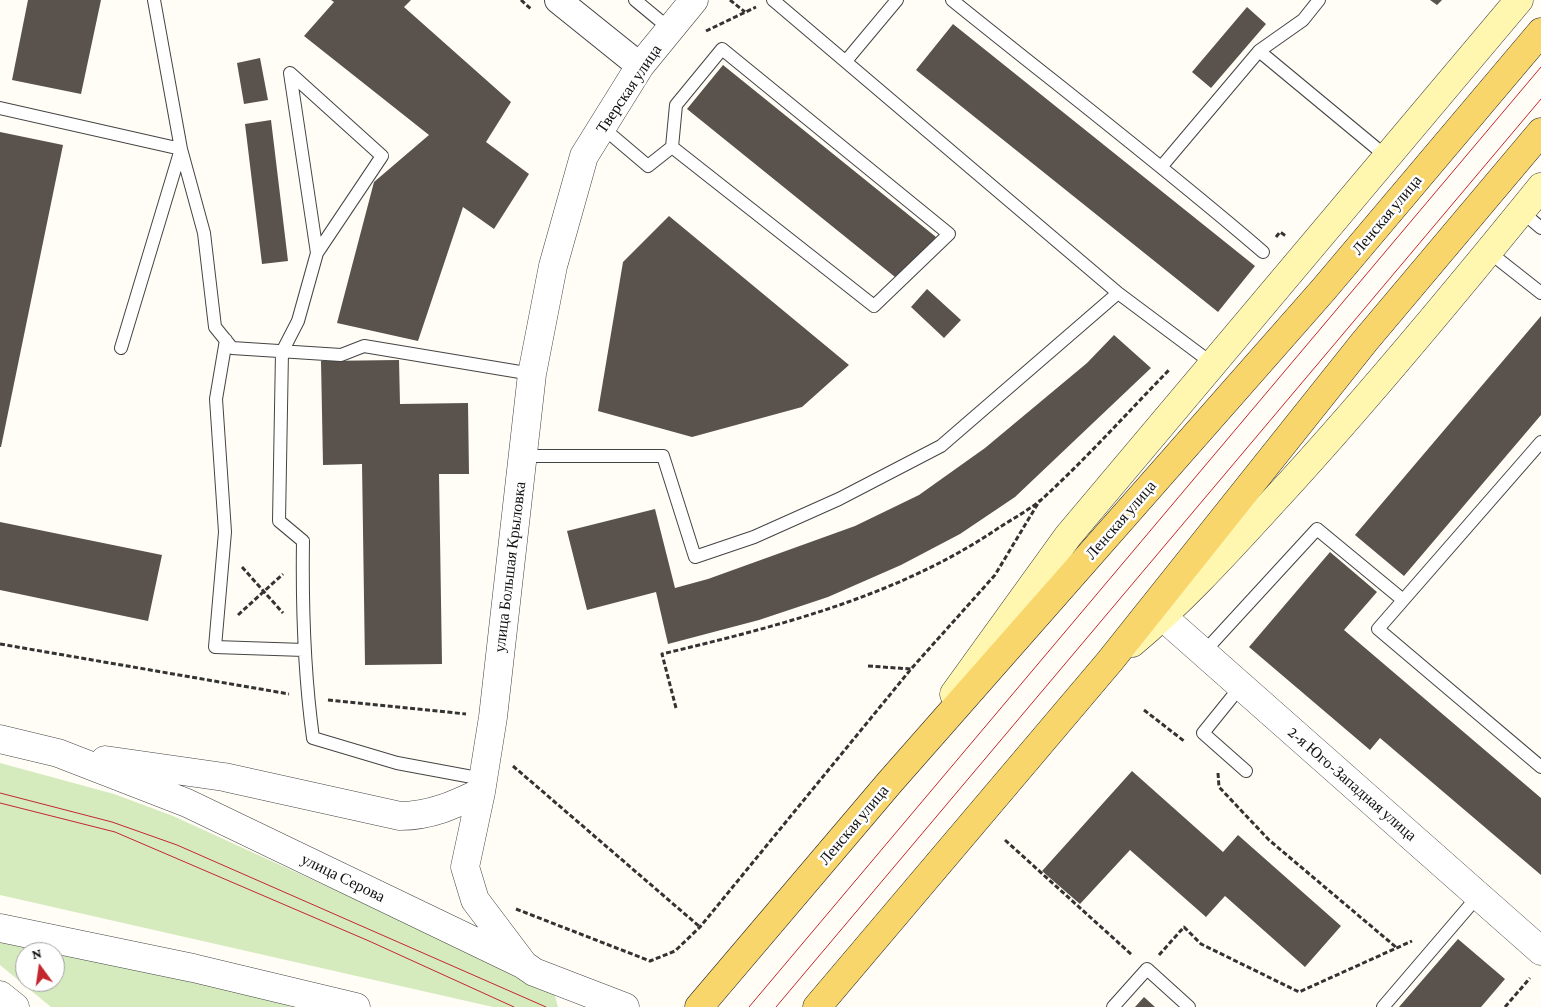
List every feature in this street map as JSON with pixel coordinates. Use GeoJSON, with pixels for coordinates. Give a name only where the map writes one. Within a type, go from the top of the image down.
{"type":"FeatureCollection","features":[{"type":"Feature","properties":{"kind":"main road"},"geometry":{"type":"LineString","coordinates":[[890,782],[1068,536],[1519,0]]}},
{"type":"Feature","properties":{"kind":"main road","name":"Ленская улица"},"geometry":{"type":"LineString","coordinates":[[699,1007],[890,782],[1324,289],[1541,32]]}},
{"type":"Feature","properties":{"kind":"main road"},"geometry":{"type":"LineString","coordinates":[[817,1007],[1110,661],[1365,341],[1541,132]]}},
{"type":"Feature","properties":{"kind":"main road"},"geometry":{"type":"LineString","coordinates":[[1110,661],[1163,618],[1224,555],[1327,444],[1489,252],[1531,220],[1541,187]]}},
{"type":"Feature","properties":{"kind":"street"},"geometry":{"type":"LineString","coordinates":[[558,0],[640,66]]}},
{"type":"Feature","properties":{"kind":"street","name":"Тверская улица"},"geometry":{"type":"LineString","coordinates":[[584,156],[640,66],[694,0]]}},
{"type":"Feature","properties":{"kind":"street","name":"улица Большая Крыловка"},"geometry":{"type":"LineString","coordinates":[[524,965],[476,900],[465,867],[482,785],[493,716],[532,374],[553,266],[584,156]]}},
{"type":"Feature","properties":{"kind":"street","name":"2-я Юго-Западная улица"},"geometry":{"type":"LineString","coordinates":[[1163,618],[1541,951]]}},
{"type":"Feature","properties":{"kind":"street","name":"улица Серова"},"geometry":{"type":"LineString","coordinates":[[0,739],[58,753],[224,778],[400,816],[419,816],[443,810],[482,785]]}},
{"type":"Feature","properties":{"kind":"street","name":"улица Серова"},"geometry":{"type":"LineString","coordinates":[[58,753],[187,803],[524,965],[534,972],[625,1007]]}},
{"type":"Feature","properties":{"kind":"street"},"geometry":{"type":"LineString","coordinates":[[0,928],[193,968],[356,1007]]}},
{"type":"Feature","properties":{"kind":"street"},"geometry":{"type":"LineString","coordinates":[[0,996],[15,1007]]}},
{"type":"Feature","properties":{"kind":"lane"},"geometry":{"type":"LineString","coordinates":[[154,0],[181,149],[204,233],[215,327],[232,348],[341,355],[364,346],[532,374]]}},
{"type":"Feature","properties":{"kind":"lane"},"geometry":{"type":"LineString","coordinates":[[635,0],[670,29]]}},
{"type":"Feature","properties":{"kind":"lane"},"geometry":{"type":"LineString","coordinates":[[773,0],[1118,293],[1213,364]]}},
{"type":"Feature","properties":{"kind":"lane"},"geometry":{"type":"LineString","coordinates":[[846,61],[897,0]]}},
{"type":"Feature","properties":{"kind":"lane"},"geometry":{"type":"LineString","coordinates":[[952,0],[1101,120],[1162,166],[1264,252]]}},
{"type":"Feature","properties":{"kind":"lane"},"geometry":{"type":"LineString","coordinates":[[1162,166],[1259,51],[1303,20],[1320,0]]}},
{"type":"Feature","properties":{"kind":"lane"},"geometry":{"type":"LineString","coordinates":[[602,127],[648,166],[672,146],[676,105],[722,49],[949,234],[874,306],[672,146]]}},
{"type":"Feature","properties":{"kind":"lane"},"geometry":{"type":"LineString","coordinates":[[1259,51],[1388,156]]}},
{"type":"Feature","properties":{"kind":"lane"},"geometry":{"type":"LineString","coordinates":[[317,253],[290,72],[382,156],[317,253],[298,321],[282,352],[279,521],[303,541],[303,635],[307,698],[313,738],[482,785]]}},
{"type":"Feature","properties":{"kind":"lane"},"geometry":{"type":"LineString","coordinates":[[0,108],[181,149]]}},
{"type":"Feature","properties":{"kind":"lane"},"geometry":{"type":"LineString","coordinates":[[121,348],[181,149]]}},
{"type":"Feature","properties":{"kind":"lane"},"geometry":{"type":"LineString","coordinates":[[1489,252],[1541,293]]}},
{"type":"Feature","properties":{"kind":"lane"},"geometry":{"type":"LineString","coordinates":[[524,456],[663,456],[695,558],[754,537],[839,500],[941,446],[1118,293]]}},
{"type":"Feature","properties":{"kind":"lane"},"geometry":{"type":"LineString","coordinates":[[226,340],[216,399],[225,532],[215,647],[304,650]]}},
{"type":"Feature","properties":{"kind":"lane"},"geometry":{"type":"LineString","coordinates":[[1541,442],[1378,629],[1541,767]]}},
{"type":"Feature","properties":{"kind":"lane"},"geometry":{"type":"LineString","coordinates":[[1203,653],[1317,529],[1404,600]]}},
{"type":"Feature","properties":{"kind":"lane"},"geometry":{"type":"LineString","coordinates":[[1241,686],[1203,733],[1246,771]]}},
{"type":"Feature","properties":{"kind":"lane"},"geometry":{"type":"LineString","coordinates":[[1383,1007],[1478,896]]}},
{"type":"Feature","properties":{"kind":"lane"},"geometry":{"type":"LineString","coordinates":[[1112,1007],[1147,969],[1189,1007]]}},
{"type":"Feature","properties":{"kind":"path"},"geometry":{"type":"LineString","coordinates":[[730,0],[745,12]]}},
{"type":"Feature","properties":{"kind":"path"},"geometry":{"type":"LineString","coordinates":[[515,908],[650,961],[675,951],[700,927],[911,669],[995,575],[1040,500],[972,547],[907,580],[834,608],[763,630],[662,654],[676,708]]}},
{"type":"Feature","properties":{"kind":"path"},"geometry":{"type":"LineString","coordinates":[[224,546],[303,635]]}},
{"type":"Feature","properties":{"kind":"path"},"geometry":{"type":"LineString","coordinates":[[216,636],[303,556]]}},
{"type":"Feature","properties":{"kind":"path"},"geometry":{"type":"LineString","coordinates":[[0,644],[307,698],[493,716]]}},
{"type":"Feature","properties":{"kind":"path"},"geometry":{"type":"LineString","coordinates":[[868,666],[911,669]]}},
{"type":"Feature","properties":{"kind":"path"},"geometry":{"type":"LineString","coordinates":[[1144,710],[1188,744]]}},
{"type":"Feature","properties":{"kind":"path"},"geometry":{"type":"LineString","coordinates":[[508,762],[700,927]]}},
{"type":"Feature","properties":{"kind":"path"},"geometry":{"type":"LineString","coordinates":[[1217,766],[1219,787],[1269,840],[1397,948]]}},
{"type":"Feature","properties":{"kind":"path"},"geometry":{"type":"LineString","coordinates":[[1005,840],[1147,969],[1184,927],[1202,944],[1298,992],[1414,940]]}},
{"type":"Feature","properties":{"kind":"path"},"geometry":{"type":"LineString","coordinates":[[1505,1007],[1530,978]]}},
{"type":"Feature","properties":{"kind":"green space"},"geometry":{"type":"Polygon","coordinates":[[[0,763],[114,794],[173,816],[545,986],[554,992],[558,1007],[493,1007],[0,895],[0,763]]]}},
{"type":"Feature","properties":{"kind":"green space"},"geometry":{"type":"Polygon","coordinates":[[[0,940],[15,943],[15,977],[0,965],[0,940]]]}},
{"type":"Feature","properties":{"kind":"green space"},"geometry":{"type":"Polygon","coordinates":[[[65,954],[283,1002],[323,1007],[51,1007],[33,992],[65,992],[65,954]]]}},
{"type":"Feature","properties":{"kind":"building"},"geometry":{"type":"Polygon","coordinates":[[[28,0],[101,0],[81,94],[12,80],[28,0]]]}},
{"type":"Feature","properties":{"kind":"building"},"geometry":{"type":"Polygon","coordinates":[[[331,0],[411,0],[404,7],[511,102],[486,142],[529,174],[494,229],[463,207],[418,341],[337,323],[374,182],[429,135],[304,36],[334,2],[331,0]]]}},
{"type":"Feature","properties":{"kind":"building"},"geometry":{"type":"Polygon","coordinates":[[[1430,0],[1442,0],[1437,5],[1430,0]]]}},
{"type":"Feature","properties":{"kind":"building"},"geometry":{"type":"Polygon","coordinates":[[[1247,7],[1266,24],[1211,88],[1192,72],[1247,7]]]}},
{"type":"Feature","properties":{"kind":"building"},"geometry":{"type":"Polygon","coordinates":[[[953,24],[1255,266],[1218,312],[916,70],[953,24]]]}},
{"type":"Feature","properties":{"kind":"building"},"geometry":{"type":"Polygon","coordinates":[[[260,58],[268,100],[244,104],[237,63],[260,58]]]}},
{"type":"Feature","properties":{"kind":"building"},"geometry":{"type":"Polygon","coordinates":[[[723,65],[936,237],[900,281],[687,109],[723,65]]]}},
{"type":"Feature","properties":{"kind":"building"},"geometry":{"type":"Polygon","coordinates":[[[271,120],[288,261],[262,264],[245,124],[271,120]]]}},
{"type":"Feature","properties":{"kind":"building"},"geometry":{"type":"Polygon","coordinates":[[[0,132],[63,145],[1,447],[0,447],[0,132]]]}},
{"type":"Feature","properties":{"kind":"building"},"geometry":{"type":"Polygon","coordinates":[[[669,216],[849,365],[802,407],[692,437],[598,411],[623,262],[669,216]]]}},
{"type":"Feature","properties":{"kind":"building"},"geometry":{"type":"Polygon","coordinates":[[[927,289],[961,320],[944,338],[911,307],[927,289]]]}},
{"type":"Feature","properties":{"kind":"building"},"geometry":{"type":"Polygon","coordinates":[[[1541,316],[1541,415],[1404,576],[1355,535],[1541,316]]]}},
{"type":"Feature","properties":{"kind":"building"},"geometry":{"type":"Polygon","coordinates":[[[1114,335],[1151,368],[1015,497],[960,534],[901,565],[828,597],[759,620],[668,644],[656,592],[587,610],[567,531],[655,509],[675,588],[708,579],[855,526],[919,495],[985,448],[1087,363],[1114,335]]]}},
{"type":"Feature","properties":{"kind":"building"},"geometry":{"type":"Polygon","coordinates":[[[399,360],[400,404],[468,403],[469,474],[439,474],[442,664],[365,665],[362,464],[323,465],[321,361],[399,360]]]}},
{"type":"Feature","properties":{"kind":"building"},"geometry":{"type":"Polygon","coordinates":[[[0,522],[162,555],[148,621],[0,590],[0,522]]]}},
{"type":"Feature","properties":{"kind":"building"},"geometry":{"type":"Polygon","coordinates":[[[1330,552],[1377,592],[1344,630],[1541,798],[1541,875],[1380,738],[1370,750],[1249,647],[1330,552]]]}},
{"type":"Feature","properties":{"kind":"building"},"geometry":{"type":"Polygon","coordinates":[[[1132,771],[1223,852],[1238,835],[1341,926],[1305,967],[1225,896],[1206,917],[1130,850],[1080,904],[1042,871],[1132,771]]]}},
{"type":"Feature","properties":{"kind":"building"},"geometry":{"type":"Polygon","coordinates":[[[1458,939],[1505,979],[1481,1007],[1399,1007],[1458,939]]]}},
{"type":"Feature","properties":{"kind":"building"},"geometry":{"type":"Polygon","coordinates":[[[1144,997],[1155,1007],[1135,1007],[1144,997]]]}},
{"type":"Feature","properties":{"kind":"tram line"},"geometry":{"type":"LineString","coordinates":[[749,1007],[1541,67]]}},
{"type":"Feature","properties":{"kind":"tram line"},"geometry":{"type":"LineString","coordinates":[[776,1007],[1541,99]]}},
{"type":"Feature","properties":{"kind":"tram line"},"geometry":{"type":"LineString","coordinates":[[0,793],[112,822],[177,845],[546,1007]]}},
{"type":"Feature","properties":{"kind":"tram line"},"geometry":{"type":"LineString","coordinates":[[0,803],[115,832],[369,941],[514,1007]]}}]}
